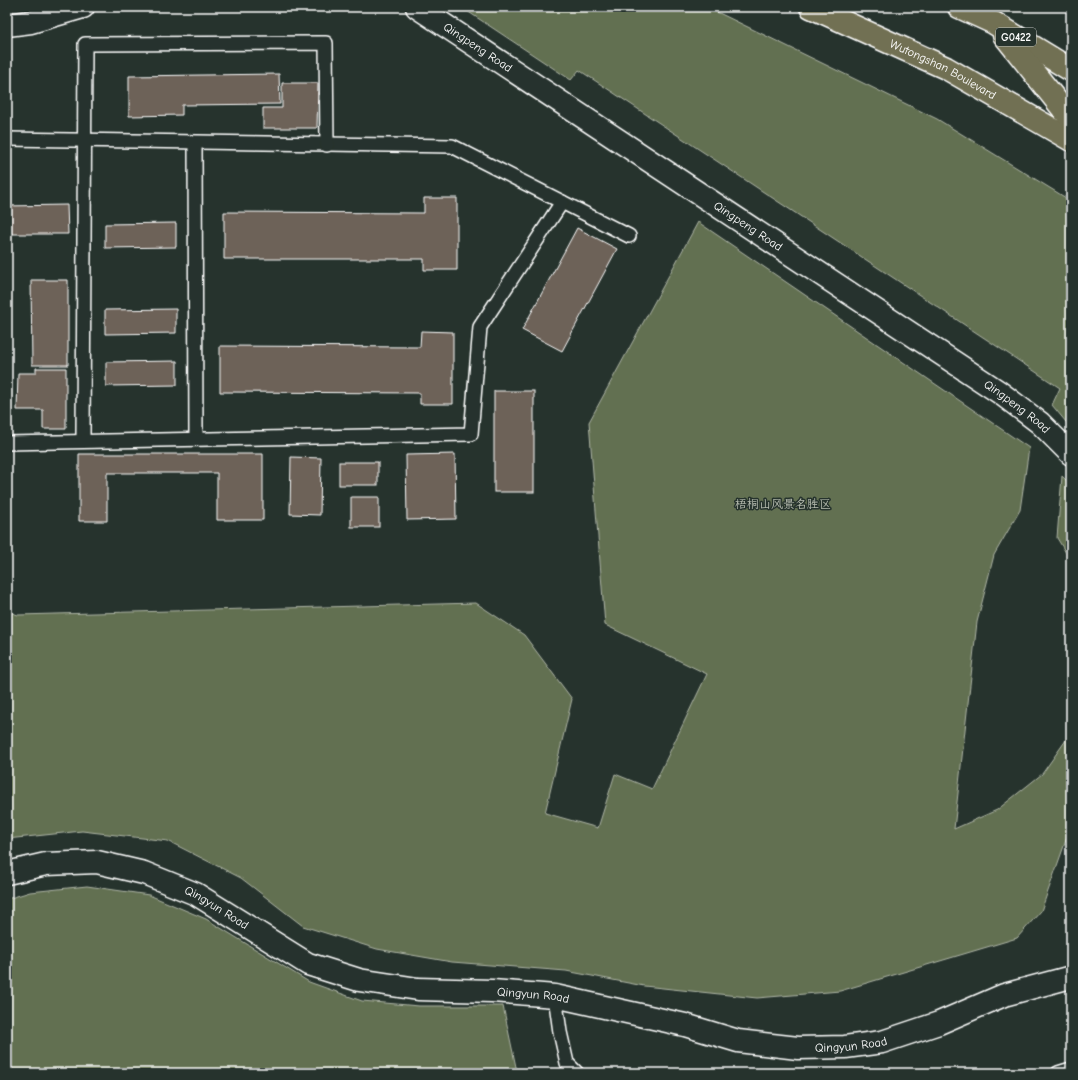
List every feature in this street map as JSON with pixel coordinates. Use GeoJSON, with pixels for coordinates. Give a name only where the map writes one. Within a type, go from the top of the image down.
{"type":"FeatureCollection","features":[{"type":"Feature","properties":{"kind":"main road","name":"Wutongshan Boulevard"},"geometry":{"type":"LineString","coordinates":[[811,7],[946,68],[1071,140]]}},
{"type":"Feature","properties":{"kind":"main road","name":"G0422"},"geometry":{"type":"LineString","coordinates":[[960,7],[994,23],[1071,70]]}},
{"type":"Feature","properties":{"kind":"main road"},"geometry":{"type":"LineString","coordinates":[[994,23],[1071,119]]}},
{"type":"Feature","properties":{"kind":"street"},"geometry":{"type":"LineString","coordinates":[[7,25],[31,22],[83,7]]}},
{"type":"Feature","properties":{"kind":"street","name":"Qingpeng Road"},"geometry":{"type":"LineString","coordinates":[[417,7],[999,392],[1040,423],[1071,454]]}},
{"type":"Feature","properties":{"kind":"street","name":"Qingyun Road"},"geometry":{"type":"LineString","coordinates":[[7,873],[46,864],[97,862],[144,873],[196,894],[308,964],[359,980],[418,989],[492,991],[555,996],[685,1025],[738,1041],[798,1048],[844,1047],[882,1042],[939,1023],[1004,995],[1071,977]]}},
{"type":"Feature","properties":{"kind":"lane"},"geometry":{"type":"LineString","coordinates":[[83,440],[85,44],[326,43],[327,145]]}},
{"type":"Feature","properties":{"kind":"lane"},"geometry":{"type":"LineString","coordinates":[[7,139],[452,146],[629,236]]}},
{"type":"Feature","properties":{"kind":"lane"},"geometry":{"type":"LineString","coordinates":[[195,142],[196,438]]}},
{"type":"Feature","properties":{"kind":"lane"},"geometry":{"type":"LineString","coordinates":[[7,443],[83,440],[471,434],[480,327],[562,202]]}},
{"type":"Feature","properties":{"kind":"lane"},"geometry":{"type":"LineString","coordinates":[[555,996],[560,1032],[567,1063],[577,1073]]}},
{"type":"Feature","properties":{"kind":"lane"},"geometry":{"type":"LineString","coordinates":[[1058,1073],[1071,1069]]}},
{"type":"Feature","properties":{"kind":"green space"},"geometry":{"type":"Polygon","coordinates":[[[461,7],[702,7],[719,13],[937,119],[1071,201],[1071,428],[1052,405],[1060,388],[579,70],[571,80],[461,7]]]}},
{"type":"Feature","properties":{"kind":"green space","name":"梧桐山风景名胜区"},"geometry":{"type":"Polygon","coordinates":[[[698,222],[1029,448],[1020,510],[994,555],[977,622],[954,829],[997,810],[1042,774],[1071,733],[1071,826],[1041,911],[1017,938],[840,991],[757,998],[644,986],[566,971],[452,962],[377,949],[303,926],[241,878],[168,841],[82,831],[7,839],[7,611],[18,615],[476,603],[524,635],[572,699],[545,813],[598,828],[615,774],[652,789],[707,674],[605,625],[589,422],[698,222]]]}},
{"type":"Feature","properties":{"kind":"green space"},"geometry":{"type":"Polygon","coordinates":[[[1062,476],[1071,485],[1071,561],[1057,538],[1062,476]]]}},
{"type":"Feature","properties":{"kind":"green space"},"geometry":{"type":"Polygon","coordinates":[[[87,886],[149,895],[206,919],[309,982],[362,1001],[419,1006],[503,1006],[516,1067],[522,1073],[7,1073],[7,899],[30,892],[87,886]]]}},
{"type":"Feature","properties":{"kind":"building"},"geometry":{"type":"Polygon","coordinates":[[[279,74],[280,104],[182,105],[182,115],[129,116],[129,76],[279,74]]]}},
{"type":"Feature","properties":{"kind":"building"},"geometry":{"type":"Polygon","coordinates":[[[282,83],[318,83],[317,128],[263,128],[263,108],[282,108],[282,83]]]}},
{"type":"Feature","properties":{"kind":"building"},"geometry":{"type":"Polygon","coordinates":[[[424,198],[457,198],[457,270],[424,270],[424,259],[224,259],[224,212],[424,213],[424,198]]]}},
{"type":"Feature","properties":{"kind":"building"},"geometry":{"type":"Polygon","coordinates":[[[67,205],[68,234],[7,234],[7,206],[67,205]]]}},
{"type":"Feature","properties":{"kind":"building"},"geometry":{"type":"Polygon","coordinates":[[[176,223],[176,247],[105,248],[105,224],[176,223]]]}},
{"type":"Feature","properties":{"kind":"building"},"geometry":{"type":"Polygon","coordinates":[[[577,228],[617,249],[562,351],[522,330],[577,228]]]}},
{"type":"Feature","properties":{"kind":"building"},"geometry":{"type":"Polygon","coordinates":[[[31,280],[68,280],[68,365],[32,365],[31,280]]]}},
{"type":"Feature","properties":{"kind":"building"},"geometry":{"type":"Polygon","coordinates":[[[176,309],[176,333],[105,334],[105,310],[176,309]]]}},
{"type":"Feature","properties":{"kind":"building"},"geometry":{"type":"Polygon","coordinates":[[[421,331],[453,332],[453,404],[420,404],[420,393],[220,392],[220,346],[420,347],[421,331]]]}},
{"type":"Feature","properties":{"kind":"building"},"geometry":{"type":"Polygon","coordinates":[[[177,361],[177,385],[106,386],[106,362],[177,361]]]}},
{"type":"Feature","properties":{"kind":"building"},"geometry":{"type":"Polygon","coordinates":[[[36,368],[66,368],[66,429],[43,429],[43,410],[17,410],[18,373],[36,373],[36,368]]]}},
{"type":"Feature","properties":{"kind":"building"},"geometry":{"type":"Polygon","coordinates":[[[494,391],[534,391],[534,492],[494,492],[494,391]]]}},
{"type":"Feature","properties":{"kind":"building"},"geometry":{"type":"Polygon","coordinates":[[[79,454],[263,454],[263,520],[217,520],[217,473],[107,473],[107,521],[79,521],[79,454]]]}},
{"type":"Feature","properties":{"kind":"building"},"geometry":{"type":"Polygon","coordinates":[[[455,454],[456,519],[407,520],[406,455],[455,454]]]}},
{"type":"Feature","properties":{"kind":"building"},"geometry":{"type":"Polygon","coordinates":[[[291,457],[321,458],[320,515],[290,514],[291,457]]]}},
{"type":"Feature","properties":{"kind":"building"},"geometry":{"type":"Polygon","coordinates":[[[339,462],[378,462],[378,485],[339,485],[339,462]]]}},
{"type":"Feature","properties":{"kind":"building"},"geometry":{"type":"Polygon","coordinates":[[[351,497],[379,497],[379,527],[351,527],[351,497]]]}}]}
